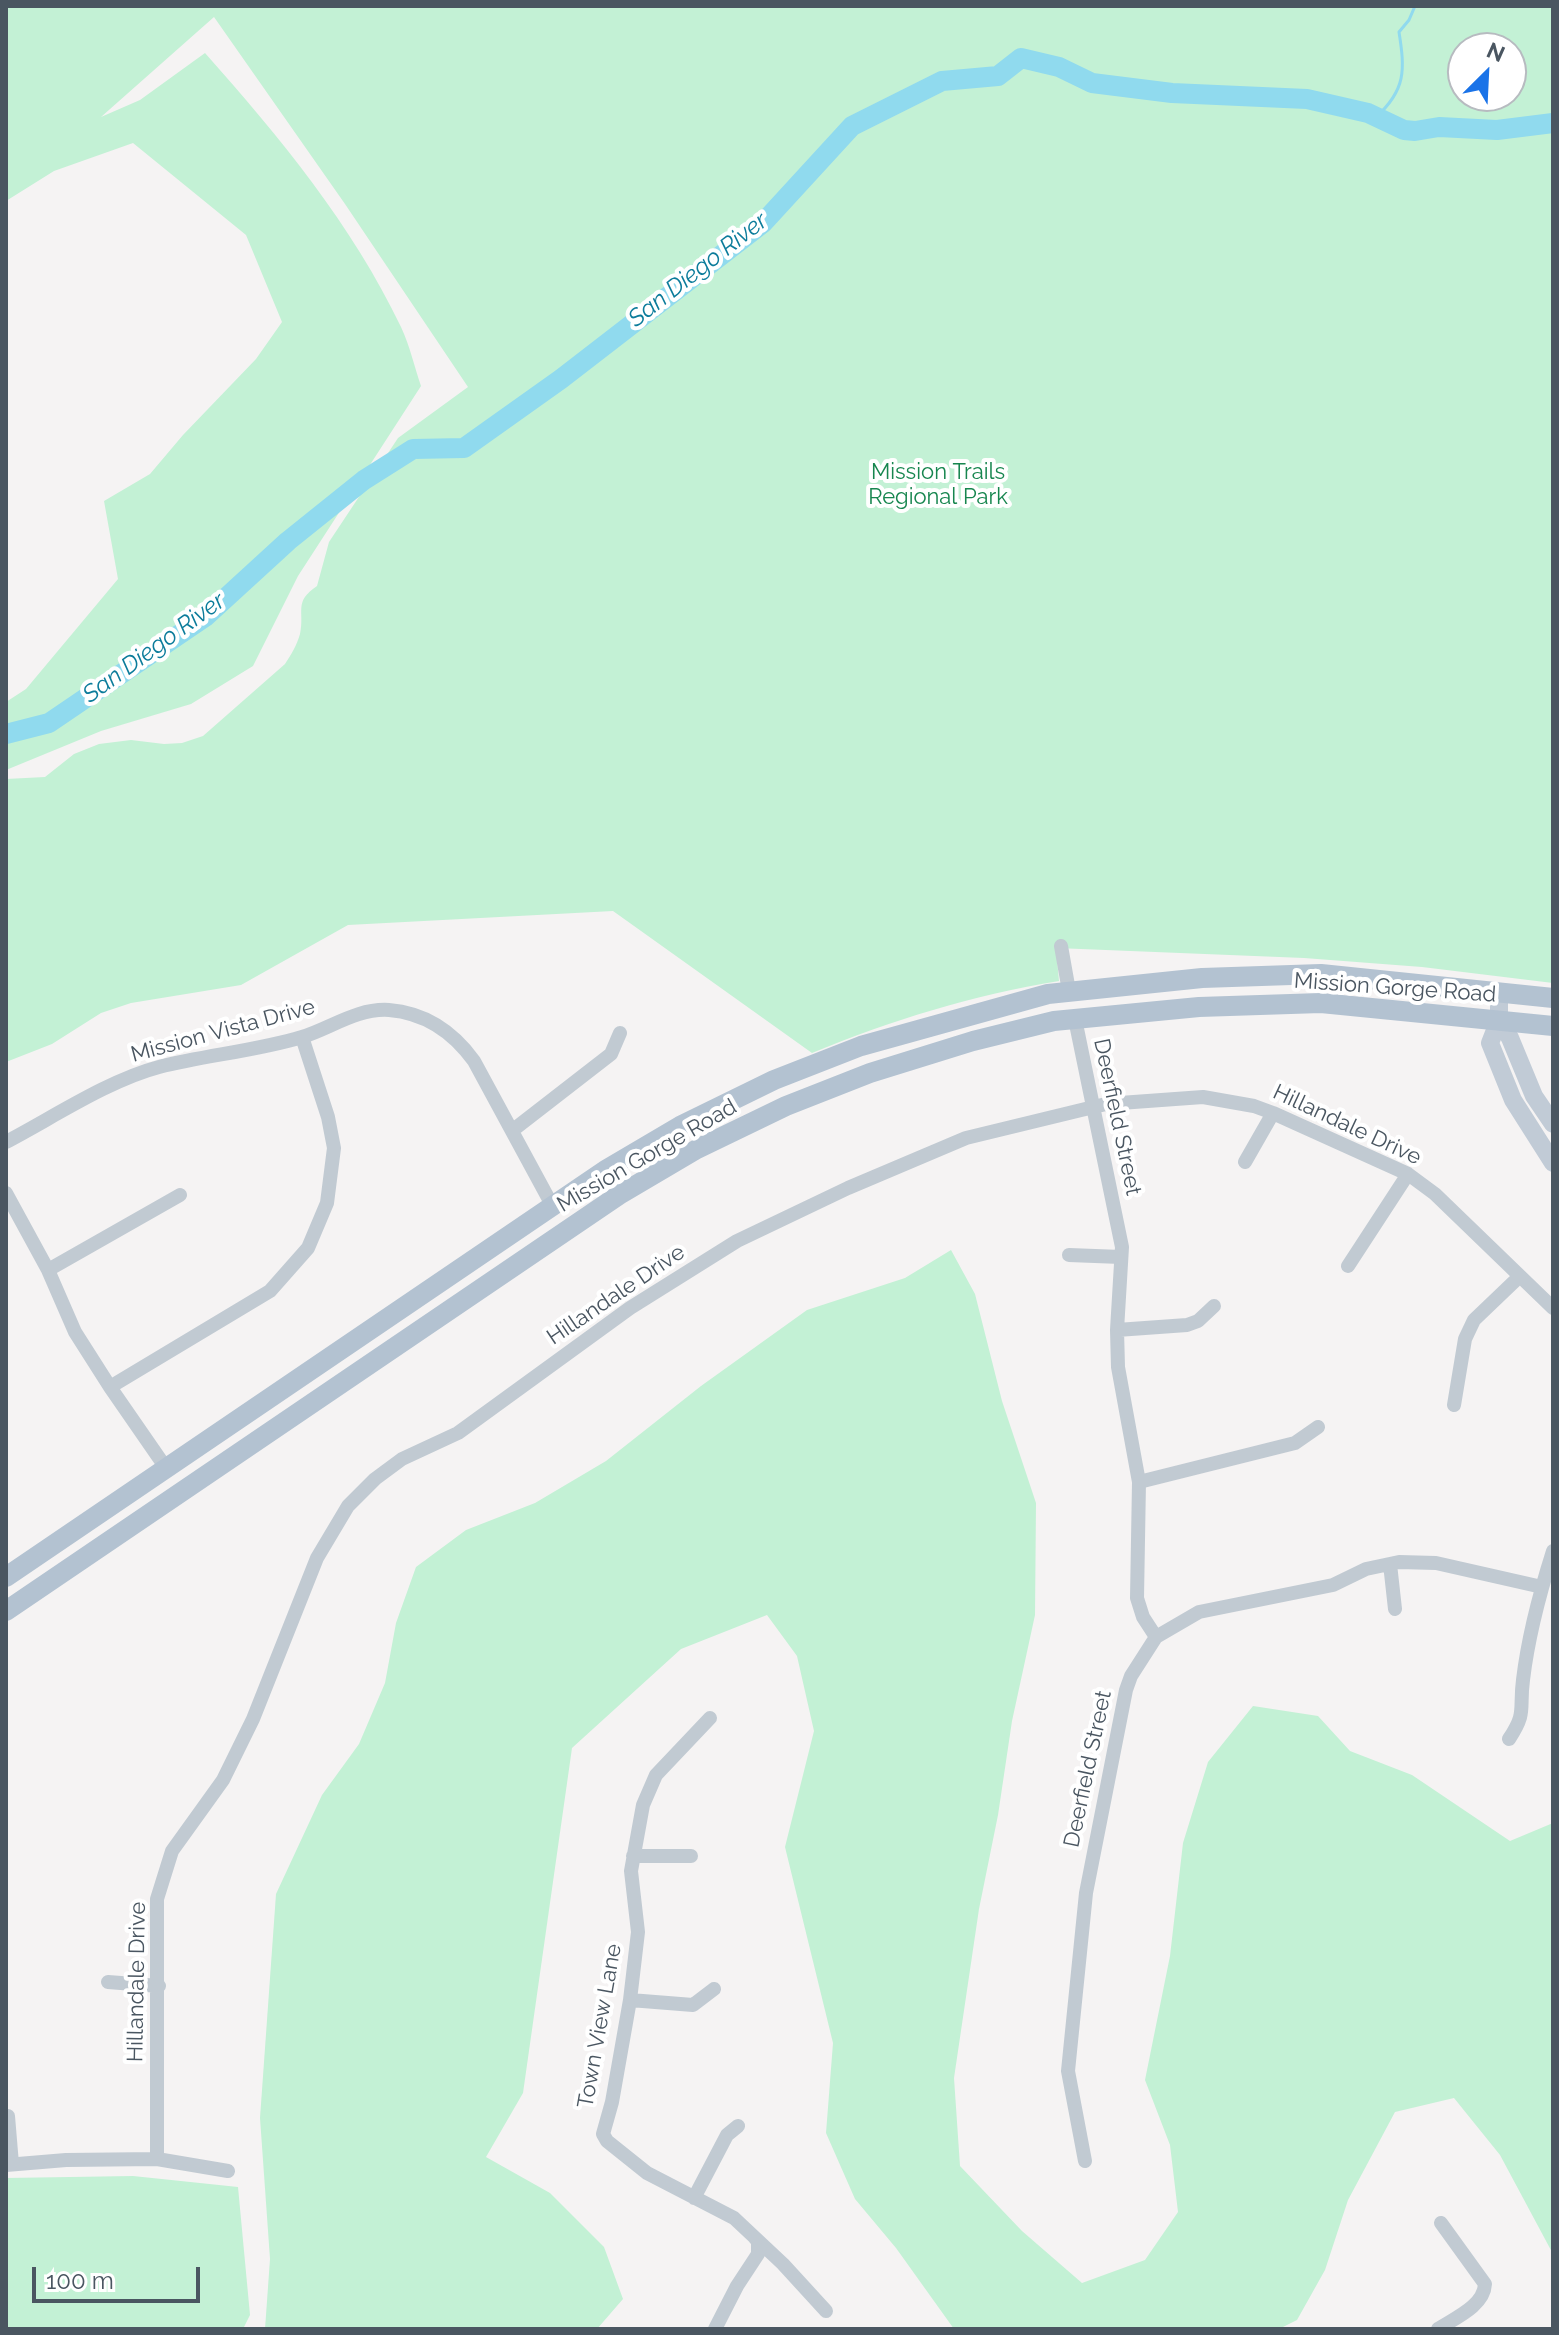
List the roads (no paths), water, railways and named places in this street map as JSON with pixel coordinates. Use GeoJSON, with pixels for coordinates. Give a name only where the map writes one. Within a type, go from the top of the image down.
{"type":"FeatureCollection","features":[{"type":"Feature","properties":{"kind":"main road","name":"Mission Gorge Road"},"geometry":{"type":"LineString","coordinates":[[6,1577],[552,1205],[680,1126],[774,1080],[874,1042],[1048,994],[1202,978],[1321,974],[1553,998]]}},
{"type":"Feature","properties":{"kind":"main road"},"geometry":{"type":"LineString","coordinates":[[1499,992],[1499,1020],[1490,1043],[1513,1100],[1553,1163]]}},
{"type":"Feature","properties":{"kind":"main road","name":"Mission Gorge Road"},"geometry":{"type":"LineString","coordinates":[[6,1611],[619,1195],[697,1149],[786,1106],[870,1073],[973,1041],[1054,1021],[1199,1007],[1321,1003],[1553,1026]]}},
{"type":"Feature","properties":{"kind":"main road"},"geometry":{"type":"LineString","coordinates":[[1499,1020],[1510,1038],[1534,1096],[1553,1124]]}},
{"type":"Feature","properties":{"kind":"street"},"geometry":{"type":"LineString","coordinates":[[1061,946],[1069,991]]}},
{"type":"Feature","properties":{"kind":"street","name":"Mission Vista Drive"},"geometry":{"type":"LineString","coordinates":[[6,1142],[116,1084],[156,1068],[302,1037],[351,1016],[386,1010],[415,1015],[459,1040],[513,1130],[552,1205]]}},
{"type":"Feature","properties":{"kind":"street","name":"Deerfield Street"},"geometry":{"type":"LineString","coordinates":[[1075,1019],[1122,1247],[1118,1367],[1139,1482],[1137,1598],[1143,1617],[1156,1637],[1131,1676],[1126,1690],[1086,1893],[1068,2071],[1085,2161]]}},
{"type":"Feature","properties":{"kind":"street"},"geometry":{"type":"LineString","coordinates":[[513,1130],[611,1054],[620,1033]]}},
{"type":"Feature","properties":{"kind":"street"},"geometry":{"type":"LineString","coordinates":[[110,1387],[270,1291],[308,1248],[327,1203],[334,1148],[328,1117],[302,1037]]}},
{"type":"Feature","properties":{"kind":"street","name":"Hillandale Drive"},"geometry":{"type":"LineString","coordinates":[[157,2159],[157,1899],[172,1851],[223,1780],[253,1719],[317,1558],[348,1506],[375,1479],[402,1459],[458,1433],[630,1308],[737,1241],[848,1188],[966,1138],[1092,1107],[1203,1097],[1254,1106],[1273,1113],[1408,1174],[1435,1194],[1553,1308]]}},
{"type":"Feature","properties":{"kind":"street"},"geometry":{"type":"LineString","coordinates":[[1245,1162],[1273,1113]]}},
{"type":"Feature","properties":{"kind":"street"},"geometry":{"type":"LineString","coordinates":[[1348,1266],[1408,1174]]}},
{"type":"Feature","properties":{"kind":"street"},"geometry":{"type":"LineString","coordinates":[[6,1193],[48,1270],[75,1332],[166,1468]]}},
{"type":"Feature","properties":{"kind":"street"},"geometry":{"type":"LineString","coordinates":[[48,1270],[180,1195]]}},
{"type":"Feature","properties":{"kind":"street"},"geometry":{"type":"LineString","coordinates":[[1069,1255],[1121,1257]]}},
{"type":"Feature","properties":{"kind":"street"},"geometry":{"type":"LineString","coordinates":[[1454,1405],[1465,1339],[1474,1320],[1520,1276]]}},
{"type":"Feature","properties":{"kind":"street"},"geometry":{"type":"LineString","coordinates":[[1117,1330],[1187,1325],[1198,1321],[1214,1306]]}},
{"type":"Feature","properties":{"kind":"street"},"geometry":{"type":"LineString","coordinates":[[1139,1482],[1295,1443],[1318,1427]]}},
{"type":"Feature","properties":{"kind":"street"},"geometry":{"type":"LineString","coordinates":[[1509,1739],[1522,1720],[1523,1680],[1542,1587],[1553,1551]]}},
{"type":"Feature","properties":{"kind":"street"},"geometry":{"type":"LineString","coordinates":[[1156,1637],[1199,1612],[1333,1585],[1366,1569],[1390,1564],[1436,1563],[1542,1587]]}},
{"type":"Feature","properties":{"kind":"street"},"geometry":{"type":"LineString","coordinates":[[1390,1564],[1395,1609]]}},
{"type":"Feature","properties":{"kind":"street","name":"Town View Lane"},"geometry":{"type":"LineString","coordinates":[[694,2198],[647,2173],[607,2141],[603,2134],[612,2102],[630,2000],[638,1932],[631,1871],[643,1805],[656,1775],[710,1718]]}},
{"type":"Feature","properties":{"kind":"street"},"geometry":{"type":"LineString","coordinates":[[633,1856],[691,1856]]}},
{"type":"Feature","properties":{"kind":"street"},"geometry":{"type":"LineString","coordinates":[[108,1982],[159,1986]]}},
{"type":"Feature","properties":{"kind":"street"},"geometry":{"type":"LineString","coordinates":[[630,2000],[693,2005],[714,1989]]}},
{"type":"Feature","properties":{"kind":"street"},"geometry":{"type":"LineString","coordinates":[[8,2116],[9,2165],[66,2160],[157,2159],[228,2171]]}},
{"type":"Feature","properties":{"kind":"street"},"geometry":{"type":"LineString","coordinates":[[738,2126],[727,2135],[694,2198],[734,2218],[783,2264],[826,2311]]}},
{"type":"Feature","properties":{"kind":"street"},"geometry":{"type":"LineString","coordinates":[[1438,2329],[1480,2301],[1486,2289],[1441,2223]]}},
{"type":"Feature","properties":{"kind":"street"},"geometry":{"type":"LineString","coordinates":[[715,2329],[758,2254],[758,2241],[754,2237]]}},
{"type":"Feature","properties":{"kind":"waterway"},"geometry":{"type":"LineString","coordinates":[[1376,117],[1398,88],[1402,68],[1399,32],[1415,6]]}},
{"type":"Feature","properties":{"kind":"waterway","name":"San Diego River"},"geometry":{"type":"LineString","coordinates":[[6,734],[49,723],[205,617],[288,541],[364,480],[413,449],[464,448],[561,379],[763,223],[852,126],[942,81],[998,76],[1021,58],[1059,67],[1092,83],[1172,93],[1307,99],[1368,113],[1404,130],[1439,127],[1497,130],[1553,123]]}},
{"type":"Feature","properties":{"kind":"park label","name":"Mission Trails Regional Park"},"geometry":{"type":"Point","coordinates":[938,484]}}]}
